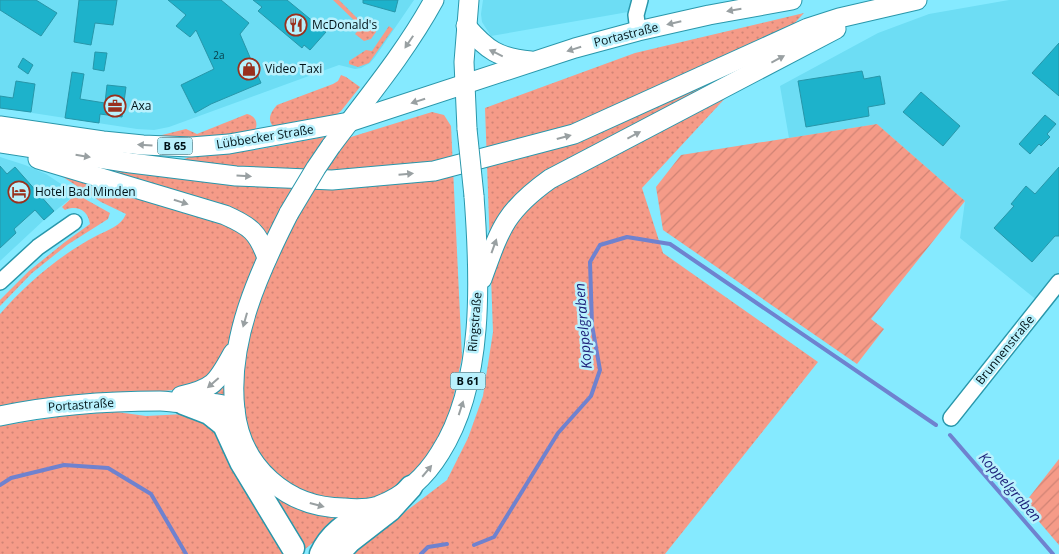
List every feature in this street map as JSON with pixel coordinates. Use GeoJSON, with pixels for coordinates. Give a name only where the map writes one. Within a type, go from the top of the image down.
{"type":"FeatureCollection","features":[{"type":"Feature","properties":{"kind":"highway"},"geometry":{"type":"LineString","coordinates":[[172,402],[209,413],[224,425],[241,462],[293,551]]}},
{"type":"Feature","properties":{"kind":"highway","name":"B 61"},"geometry":{"type":"LineString","coordinates":[[257,468],[284,510],[292,536],[293,551]]}},
{"type":"Feature","properties":{"kind":"highway"},"geometry":{"type":"LineString","coordinates":[[338,554],[350,541],[390,510],[411,488]]}},
{"type":"Feature","properties":{"kind":"highway","name":"B 61"},"geometry":{"type":"LineString","coordinates":[[321,554],[328,540],[337,531],[376,507]]}},
{"type":"Feature","properties":{"kind":"main road","name":"B 61"},"geometry":{"type":"LineString","coordinates":[[257,468],[242,438],[235,410],[233,388],[244,320],[264,267],[289,213],[306,183],[331,146],[410,41],[434,0]]}},
{"type":"Feature","properties":{"kind":"main road","name":"Ringstraße"},"geometry":{"type":"LineString","coordinates":[[257,468],[280,488],[296,498],[317,505],[335,508],[376,507],[411,488],[423,476],[436,459],[457,419],[468,378],[477,299],[478,264],[474,196],[464,85],[469,0]]}},
{"type":"Feature","properties":{"kind":"main road","name":"Portastraße"},"geometry":{"type":"LineString","coordinates":[[464,85],[534,61],[638,31],[709,15],[792,0]]}},
{"type":"Feature","properties":{"kind":"main road"},"geometry":{"type":"LineString","coordinates":[[0,143],[131,164],[236,176],[332,180],[434,171],[574,134],[788,36],[839,18],[917,0]]}},
{"type":"Feature","properties":{"kind":"main road"},"geometry":{"type":"LineString","coordinates":[[477,299],[499,233],[507,218],[518,204],[550,179],[817,38],[876,9]]}},
{"type":"Feature","properties":{"kind":"main road"},"geometry":{"type":"LineString","coordinates":[[466,26],[490,51],[513,59],[534,61]]}},
{"type":"Feature","properties":{"kind":"main road","name":"Lübbecker Straße"},"geometry":{"type":"LineString","coordinates":[[0,126],[103,141],[191,147],[229,144],[349,122],[464,85]]}},
{"type":"Feature","properties":{"kind":"main road"},"geometry":{"type":"LineString","coordinates":[[0,147],[225,215],[252,229],[258,237],[264,267]]}},
{"type":"Feature","properties":{"kind":"main road","name":"Portastraße"},"geometry":{"type":"LineString","coordinates":[[172,402],[214,384],[239,343]]}},
{"type":"Feature","properties":{"kind":"main road","name":"Portastraße"},"geometry":{"type":"LineString","coordinates":[[0,416],[35,409],[65,406],[172,402],[217,403],[235,410]]}},
{"type":"Feature","properties":{"kind":"street"},"geometry":{"type":"LineString","coordinates":[[638,31],[636,15],[640,0]]}},
{"type":"Feature","properties":{"kind":"street"},"geometry":{"type":"LineString","coordinates":[[0,282],[38,247],[74,222]]}},
{"type":"Feature","properties":{"kind":"street","name":"Brunnenstraße"},"geometry":{"type":"LineString","coordinates":[[951,418],[1057,288]]}},
{"type":"Feature","properties":{"kind":"shaded area"},"geometry":{"type":"Polygon","coordinates":[[[0,0],[414,0],[375,57],[370,63],[361,68],[355,69],[339,65],[169,127],[154,130],[0,108],[0,0]]]}},
{"type":"Feature","properties":{"kind":"shaded area"},"geometry":{"type":"Polygon","coordinates":[[[333,0],[339,0],[368,29],[374,24],[376,26],[376,32],[371,39],[364,41],[355,34],[361,27],[333,0]]]}},
{"type":"Feature","properties":{"kind":"shaded area"},"geometry":{"type":"Polygon","coordinates":[[[483,0],[631,0],[628,12],[491,36],[482,22],[483,0]]]}},
{"type":"Feature","properties":{"kind":"shaded area"},"geometry":{"type":"Polygon","coordinates":[[[1009,0],[1059,0],[1059,273],[1038,301],[960,238],[965,201],[877,124],[789,138],[780,86],[878,33],[929,14],[1009,0]]]}},
{"type":"Feature","properties":{"kind":"shaded area"},"geometry":{"type":"Polygon","coordinates":[[[804,13],[642,188],[663,253],[818,362],[665,554],[354,554],[359,547],[447,480],[468,438],[483,396],[493,332],[485,108],[635,53],[804,13]]]}},
{"type":"Feature","properties":{"kind":"shaded area"},"geometry":{"type":"Polygon","coordinates":[[[389,26],[393,29],[369,63],[358,67],[349,64],[349,61],[366,50],[372,51],[389,26]]]}},
{"type":"Feature","properties":{"kind":"shaded area"},"geometry":{"type":"Polygon","coordinates":[[[341,75],[360,87],[341,111],[333,117],[276,129],[273,126],[270,117],[277,105],[333,84],[338,81],[341,75]]]}},
{"type":"Feature","properties":{"kind":"shaded area"},"geometry":{"type":"Polygon","coordinates":[[[432,112],[444,115],[451,126],[462,357],[449,418],[429,456],[398,489],[346,516],[299,554],[0,554],[0,426],[70,415],[117,412],[146,416],[185,414],[192,388],[0,408],[0,314],[21,291],[45,270],[70,252],[117,225],[126,214],[101,202],[45,165],[70,159],[144,172],[196,155],[255,150],[324,137],[351,137],[432,112]]]}},
{"type":"Feature","properties":{"kind":"shaded area"},"geometry":{"type":"Polygon","coordinates":[[[247,114],[256,121],[254,132],[226,137],[159,139],[158,136],[186,129],[197,134],[247,114]]]}},
{"type":"Feature","properties":{"kind":"shaded area"},"geometry":{"type":"Polygon","coordinates":[[[877,124],[965,201],[871,319],[884,329],[857,364],[663,230],[656,187],[681,155],[877,124]]]}},
{"type":"Feature","properties":{"kind":"shaded area"},"geometry":{"type":"Polygon","coordinates":[[[0,157],[46,174],[76,194],[44,220],[0,261],[0,157]]]}},
{"type":"Feature","properties":{"kind":"shaded area"},"geometry":{"type":"Polygon","coordinates":[[[76,194],[110,213],[108,219],[67,245],[32,273],[0,306],[0,300],[29,271],[90,224],[87,215],[81,210],[74,208],[65,210],[62,207],[76,194]]]}},
{"type":"Feature","properties":{"kind":"shaded area"},"geometry":{"type":"Polygon","coordinates":[[[1059,459],[1059,545],[1024,504],[1059,459]]]}},
{"type":"Feature","properties":{"kind":"building"},"geometry":{"type":"Polygon","coordinates":[[[0,0],[36,0],[57,13],[41,36],[0,10],[0,0]]]}},
{"type":"Feature","properties":{"kind":"building"},"geometry":{"type":"Polygon","coordinates":[[[79,0],[117,0],[113,25],[95,23],[91,45],[74,42],[79,0]]]}},
{"type":"Feature","properties":{"kind":"building"},"geometry":{"type":"Polygon","coordinates":[[[168,0],[221,0],[249,23],[240,34],[261,83],[211,104],[195,113],[181,85],[214,69],[196,30],[190,37],[176,26],[186,15],[168,0]]]}},
{"type":"Feature","properties":{"kind":"building","name":"McDonald's"},"geometry":{"type":"Polygon","coordinates":[[[253,0],[287,0],[326,32],[310,50],[304,45],[302,48],[258,11],[262,7],[253,0]]]}},
{"type":"Feature","properties":{"kind":"building"},"geometry":{"type":"Polygon","coordinates":[[[363,0],[398,0],[395,12],[363,3],[363,0]]]}},
{"type":"Feature","properties":{"kind":"building"},"geometry":{"type":"Polygon","coordinates":[[[1059,43],[1059,96],[1032,73],[1059,43]]]}},
{"type":"Feature","properties":{"kind":"building"},"geometry":{"type":"Polygon","coordinates":[[[95,52],[107,53],[104,71],[93,69],[95,52]]]}},
{"type":"Feature","properties":{"kind":"building"},"geometry":{"type":"Polygon","coordinates":[[[23,58],[33,65],[28,74],[18,67],[23,58]]]}},
{"type":"Feature","properties":{"kind":"building"},"geometry":{"type":"Polygon","coordinates":[[[862,71],[864,79],[880,76],[885,104],[868,107],[869,116],[806,127],[798,81],[862,71]]]}},
{"type":"Feature","properties":{"kind":"building"},"geometry":{"type":"Polygon","coordinates":[[[72,72],[84,74],[80,99],[105,103],[107,85],[126,87],[122,117],[100,114],[99,123],[65,118],[72,72]]]}},
{"type":"Feature","properties":{"kind":"building"},"geometry":{"type":"Polygon","coordinates":[[[16,81],[35,84],[31,112],[0,108],[0,96],[13,98],[16,81]]]}},
{"type":"Feature","properties":{"kind":"building"},"geometry":{"type":"Polygon","coordinates":[[[921,92],[960,126],[943,146],[903,112],[921,92]]]}},
{"type":"Feature","properties":{"kind":"building"},"geometry":{"type":"Polygon","coordinates":[[[1045,115],[1056,124],[1047,134],[1050,137],[1041,146],[1039,144],[1030,154],[1019,144],[1045,115]]]}},
{"type":"Feature","properties":{"kind":"building","name":"Hotel Bad Minden"},"geometry":{"type":"Polygon","coordinates":[[[0,166],[7,174],[15,167],[54,211],[44,220],[35,210],[14,229],[16,233],[0,248],[0,166]]]}},
{"type":"Feature","properties":{"kind":"building"},"geometry":{"type":"Polygon","coordinates":[[[1059,167],[1059,236],[1055,236],[1032,262],[994,228],[1014,206],[1011,204],[1026,186],[1035,194],[1059,167]]]}},
{"type":"Feature","properties":{"kind":"waterway","name":"Koppelgraben"},"geometry":{"type":"LineString","coordinates":[[474,545],[494,537],[558,433],[591,396],[600,370],[592,325],[590,262],[600,245],[627,237],[670,244],[936,425]]}},
{"type":"Feature","properties":{"kind":"waterway","name":"Koppelgraben"},"geometry":{"type":"LineString","coordinates":[[950,435],[1053,554]]}},
{"type":"Feature","properties":{"kind":"waterway","name":"Koppelgraben"},"geometry":{"type":"LineString","coordinates":[[0,485],[11,478],[64,465],[108,468],[151,494],[186,554]]}},
{"type":"Feature","properties":{"kind":"waterway","name":"Koppelgraben"},"geometry":{"type":"LineString","coordinates":[[421,554],[428,547],[447,544]]}},
{"type":"Feature","properties":{"kind":"place","name":"McDonald's"},"geometry":{"type":"Point","coordinates":[296,25]}},
{"type":"Feature","properties":{"kind":"place","name":"Video Taxi"},"geometry":{"type":"Point","coordinates":[249,69]}},
{"type":"Feature","properties":{"kind":"place","name":"Axa"},"geometry":{"type":"Point","coordinates":[115,106]}},
{"type":"Feature","properties":{"kind":"place","name":"Hotel Bad Minden"},"geometry":{"type":"Point","coordinates":[19,192]}}]}
